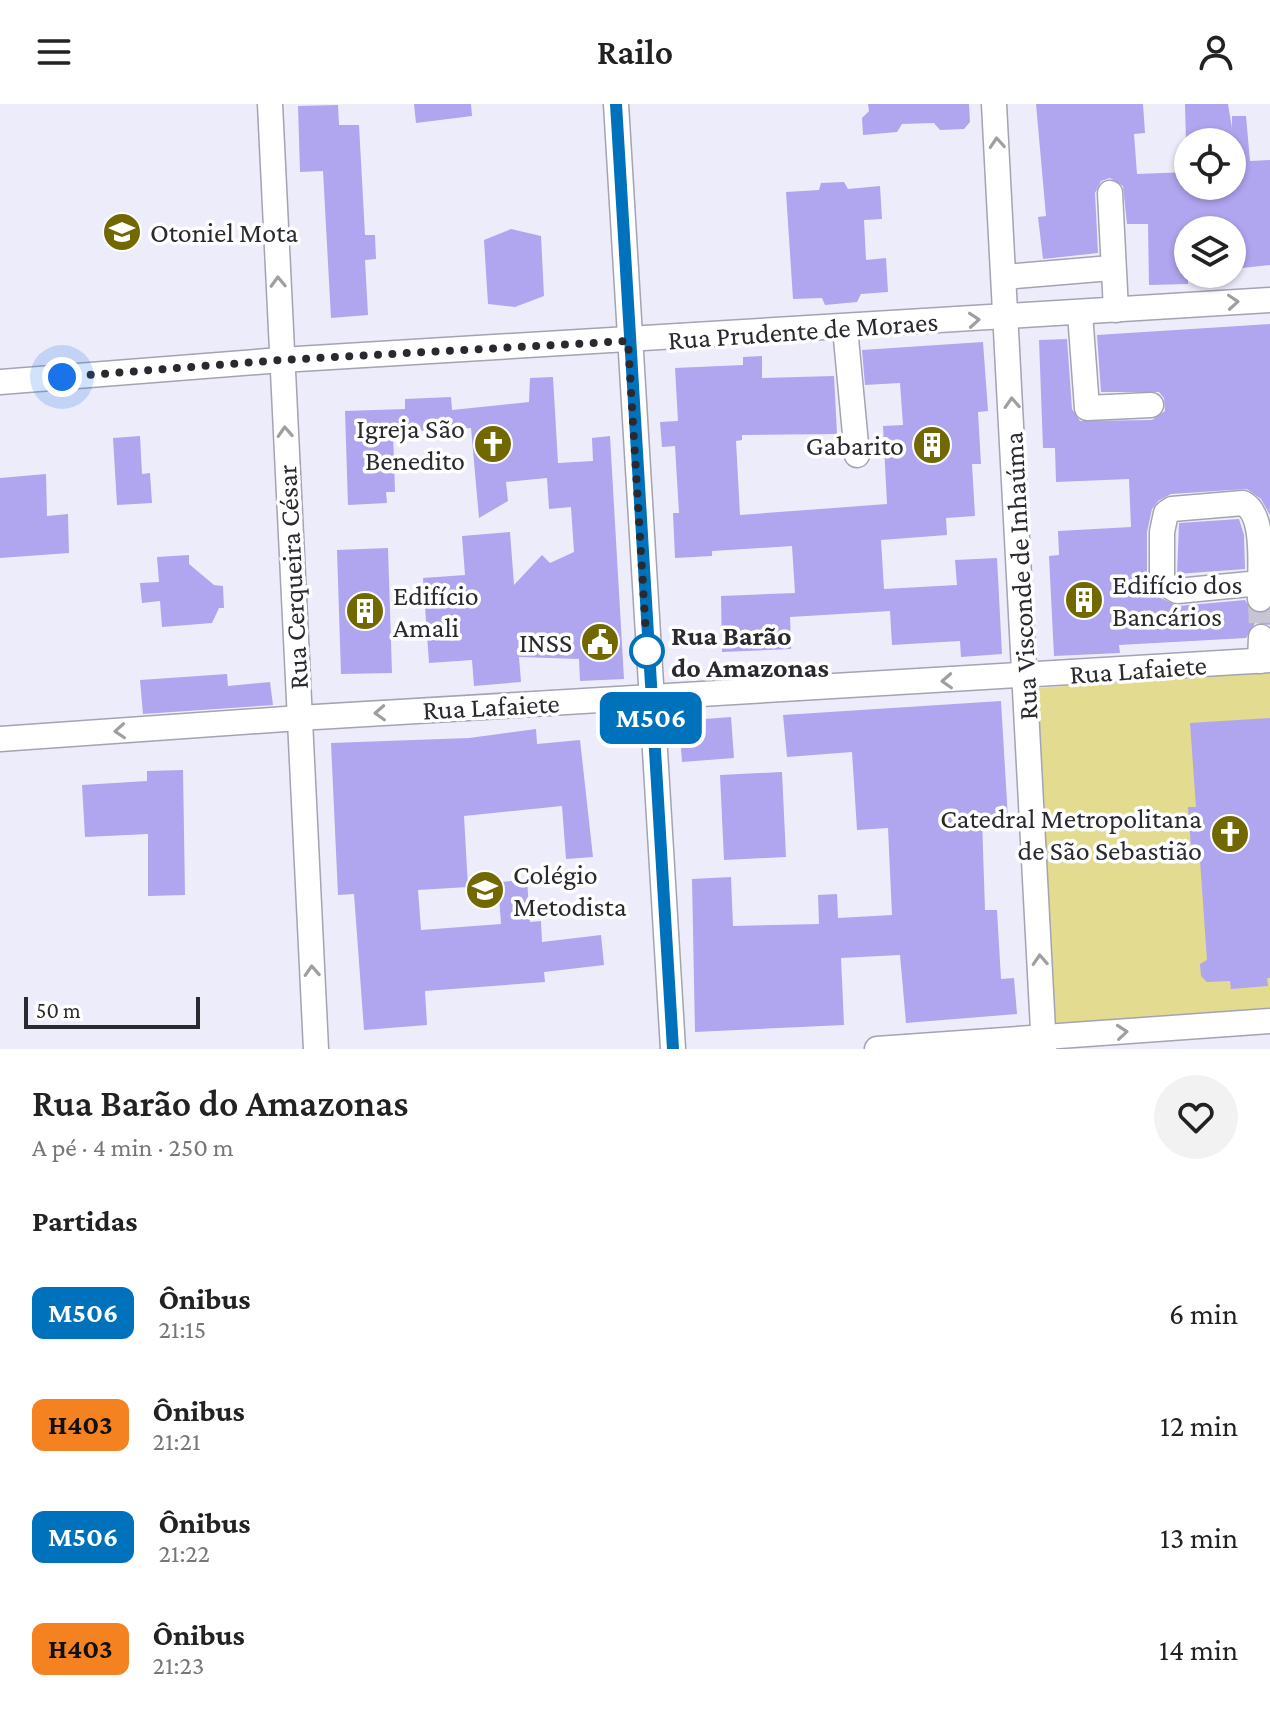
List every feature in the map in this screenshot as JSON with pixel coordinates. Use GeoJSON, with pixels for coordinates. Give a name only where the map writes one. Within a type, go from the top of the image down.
{"type":"FeatureCollection","features":[{"type":"Feature","properties":{"kind":"street","name":"Rua Cerqueira César"},"geometry":{"type":"LineString","coordinates":[[270,104],[316,1049]]}},
{"type":"Feature","properties":{"kind":"street"},"geometry":{"type":"LineString","coordinates":[[616,104],[673,1049]]}},
{"type":"Feature","properties":{"kind":"street","name":"Rua Visconde de Inhaúma"},"geometry":{"type":"LineString","coordinates":[[994,104],[1008,318],[1044,1044]]}},
{"type":"Feature","properties":{"kind":"street"},"geometry":{"type":"LineString","coordinates":[[1110,193],[1111,268],[1116,310]]}},
{"type":"Feature","properties":{"kind":"street"},"geometry":{"type":"LineString","coordinates":[[1005,277],[1111,268]]}},
{"type":"Feature","properties":{"kind":"street","name":"Rua Prudente de Moraes"},"geometry":{"type":"LineString","coordinates":[[0,382],[281,360],[1270,300]]}},
{"type":"Feature","properties":{"kind":"street"},"geometry":{"type":"LineString","coordinates":[[1080,313],[1087,408],[1151,405]]}},
{"type":"Feature","properties":{"kind":"street"},"geometry":{"type":"LineString","coordinates":[[845,328],[857,455]]}},
{"type":"Feature","properties":{"kind":"street"},"geometry":{"type":"LineString","coordinates":[[1243,503],[1250,507],[1258,522],[1260,591],[1177,591],[1166,587],[1162,582],[1162,532],[1166,513],[1172,509],[1243,503]]}},
{"type":"Feature","properties":{"kind":"street","name":"Rua Lafaiete"},"geometry":{"type":"LineString","coordinates":[[0,739],[299,718],[1025,676],[1264,653]]}},
{"type":"Feature","properties":{"kind":"street"},"geometry":{"type":"LineString","coordinates":[[877,1049],[1044,1044],[1270,1021]]}},
{"type":"Feature","properties":{"kind":"shaded area"},"geometry":{"type":"Polygon","coordinates":[[[1270,671],[1270,1011],[1054,1027],[1038,688],[1270,671]]]}},
{"type":"Feature","properties":{"kind":"building"},"geometry":{"type":"Polygon","coordinates":[[[414,104],[471,104],[472,116],[416,123],[414,104]]]}},
{"type":"Feature","properties":{"kind":"building"},"geometry":{"type":"Polygon","coordinates":[[[868,104],[969,104],[970,122],[964,129],[940,130],[934,123],[902,124],[897,132],[863,135],[862,118],[869,111],[868,104]]]}},
{"type":"Feature","properties":{"kind":"building"},"geometry":{"type":"Polygon","coordinates":[[[1036,104],[1143,104],[1145,133],[1134,134],[1137,174],[1174,173],[1174,200],[1246,200],[1246,128],[1232,128],[1232,116],[1246,116],[1250,161],[1270,160],[1270,265],[1246,268],[1246,216],[1174,216],[1174,284],[1149,285],[1148,224],[1127,224],[1123,186],[1110,178],[1101,181],[1095,193],[1098,253],[1043,259],[1038,217],[1046,216],[1036,104]]]}},
{"type":"Feature","properties":{"kind":"building"},"geometry":{"type":"Polygon","coordinates":[[[1185,104],[1228,104],[1232,128],[1186,128],[1185,104]]]}},
{"type":"Feature","properties":{"kind":"building"},"geometry":{"type":"Polygon","coordinates":[[[338,105],[339,125],[359,125],[365,235],[375,235],[376,259],[365,260],[368,315],[331,318],[323,171],[300,172],[298,106],[338,105]]]}},
{"type":"Feature","properties":{"kind":"building"},"geometry":{"type":"Polygon","coordinates":[[[844,182],[848,189],[880,186],[882,219],[864,220],[866,260],[886,258],[888,292],[861,294],[857,302],[825,305],[822,298],[793,299],[786,192],[819,190],[821,183],[844,182]]]}},
{"type":"Feature","properties":{"kind":"building"},"geometry":{"type":"Polygon","coordinates":[[[511,229],[541,236],[544,296],[515,307],[488,304],[484,240],[511,229]]]}},
{"type":"Feature","properties":{"kind":"building"},"geometry":{"type":"Polygon","coordinates":[[[1270,324],[1270,515],[1261,499],[1247,489],[1171,494],[1158,501],[1152,509],[1147,532],[1147,582],[1154,595],[1178,606],[1245,600],[1253,612],[1270,610],[1270,625],[1255,623],[1246,638],[1119,645],[1120,653],[1054,656],[1049,556],[1059,555],[1058,531],[1131,527],[1129,479],[1056,482],[1055,448],[1043,448],[1039,340],[1067,339],[1072,409],[1080,421],[1152,420],[1165,411],[1164,398],[1159,392],[1101,392],[1097,335],[1270,324]]]}},
{"type":"Feature","properties":{"kind":"building"},"geometry":{"type":"Polygon","coordinates":[[[983,342],[988,411],[978,412],[981,464],[972,464],[975,516],[946,518],[947,535],[881,540],[884,589],[957,585],[955,560],[997,558],[1002,654],[961,657],[960,641],[892,645],[890,611],[790,617],[791,649],[722,652],[721,596],[795,593],[792,546],[712,551],[712,556],[675,558],[673,513],[679,513],[675,446],[662,447],[660,422],[678,421],[675,368],[743,365],[743,357],[762,356],[762,378],[834,376],[837,434],[742,435],[742,440],[736,441],[740,515],[887,504],[883,426],[903,425],[900,383],[865,385],[862,350],[983,342]]]}},
{"type":"Feature","properties":{"kind":"building"},"geometry":{"type":"Polygon","coordinates":[[[553,377],[558,463],[593,461],[592,438],[610,436],[624,679],[580,681],[579,659],[519,657],[521,682],[474,686],[472,660],[429,663],[423,578],[465,575],[462,536],[510,532],[514,585],[542,555],[550,563],[574,552],[571,507],[549,509],[547,478],[506,482],[508,501],[479,518],[471,428],[393,432],[395,492],[386,492],[387,503],[348,505],[345,411],[405,409],[405,399],[451,397],[452,410],[529,402],[530,378],[553,377]]]}},
{"type":"Feature","properties":{"kind":"building"},"geometry":{"type":"Polygon","coordinates":[[[140,436],[142,474],[150,473],[152,503],[117,505],[113,438],[140,436]]]}},
{"type":"Feature","properties":{"kind":"building"},"geometry":{"type":"Polygon","coordinates":[[[46,474],[47,516],[68,514],[69,553],[0,558],[0,478],[46,474]]]}},
{"type":"Feature","properties":{"kind":"building"},"geometry":{"type":"Polygon","coordinates":[[[1239,519],[1244,535],[1245,569],[1177,574],[1179,523],[1239,519]]]}},
{"type":"Feature","properties":{"kind":"building","name":"Edifício Amali"},"geometry":{"type":"Polygon","coordinates":[[[388,548],[392,673],[341,674],[337,550],[388,548]]]}},
{"type":"Feature","properties":{"kind":"building"},"geometry":{"type":"Polygon","coordinates":[[[189,555],[189,564],[214,585],[223,586],[224,608],[219,608],[212,623],[162,627],[160,601],[142,603],[140,583],[159,582],[157,557],[189,555]]]}},
{"type":"Feature","properties":{"kind":"building"},"geometry":{"type":"Polygon","coordinates":[[[227,674],[228,686],[270,682],[273,705],[143,714],[140,680],[227,674]]]}},
{"type":"Feature","properties":{"kind":"building"},"geometry":{"type":"Polygon","coordinates":[[[1001,701],[1008,819],[982,820],[985,910],[997,910],[1001,979],[1014,978],[1017,1014],[906,1023],[900,955],[841,958],[844,1025],[695,1032],[692,879],[731,877],[733,926],[819,924],[818,895],[837,894],[838,918],[892,915],[888,828],[857,830],[852,752],[787,757],[783,715],[1001,701]]]}},
{"type":"Feature","properties":{"kind":"building"},"geometry":{"type":"Polygon","coordinates":[[[731,717],[734,758],[682,762],[679,721],[731,717]]]}},
{"type":"Feature","properties":{"kind":"building","name":"Catedral Metropolitana de São Sebastião"},"geometry":{"type":"Polygon","coordinates":[[[1270,718],[1270,978],[1267,978],[1268,986],[1231,989],[1230,981],[1207,982],[1201,976],[1200,964],[1207,960],[1200,860],[1192,861],[1188,807],[1196,807],[1190,723],[1270,718]]]}},
{"type":"Feature","properties":{"kind":"building"},"geometry":{"type":"Polygon","coordinates":[[[536,729],[537,744],[580,740],[593,857],[566,859],[562,806],[464,816],[468,887],[418,890],[421,930],[501,924],[498,882],[527,880],[530,922],[541,921],[542,942],[601,935],[604,965],[544,972],[545,982],[425,991],[427,1025],[364,1030],[354,894],[338,895],[331,743],[469,738],[536,729]]]}},
{"type":"Feature","properties":{"kind":"building"},"geometry":{"type":"Polygon","coordinates":[[[183,770],[185,895],[148,896],[148,834],[85,837],[82,785],[147,781],[147,771],[183,770]]]}},
{"type":"Feature","properties":{"kind":"building"},"geometry":{"type":"Polygon","coordinates":[[[782,772],[786,857],[724,860],[720,775],[782,772]]]}},
{"type":"Feature","properties":{"kind":"tunnel"},"geometry":{"type":"LineString","coordinates":[[1260,599],[1261,637]]}},
{"type":"Feature","properties":{"kind":"bus line","name":"M506"},"geometry":{"type":"LineString","coordinates":[[616,104],[673,1049]]}},
{"type":"Feature","properties":{"kind":"place","name":"Otoniel Mota"},"geometry":{"type":"Point","coordinates":[122,232]}},
{"type":"Feature","properties":{"kind":"place","name":"Igreja São Benedito"},"geometry":{"type":"Point","coordinates":[493,444]}},
{"type":"Feature","properties":{"kind":"place","name":"Gabarito"},"geometry":{"type":"Point","coordinates":[932,445]}},
{"type":"Feature","properties":{"kind":"place","name":"Edifício dos Bancários"},"geometry":{"type":"Point","coordinates":[1084,600]}},
{"type":"Feature","properties":{"kind":"place","name":"Edifício Amali"},"geometry":{"type":"Point","coordinates":[365,611]}},
{"type":"Feature","properties":{"kind":"place","name":"INSS"},"geometry":{"type":"Point","coordinates":[600,642]}},
{"type":"Feature","properties":{"kind":"place","name":"Rua Barão do Amazonas"},"geometry":{"type":"Point","coordinates":[647,651]}},
{"type":"Feature","properties":{"kind":"place","name":"Catedral Metropolitana de São Sebastião"},"geometry":{"type":"Point","coordinates":[1230,834]}},
{"type":"Feature","properties":{"kind":"place","name":"Colégio Metodista"},"geometry":{"type":"Point","coordinates":[485,890]}},
{"type":"Feature","properties":{"kind":"route"},"geometry":{"type":"LineString","coordinates":[[62,377],[281,360],[628,341],[647,651]]}}]}
